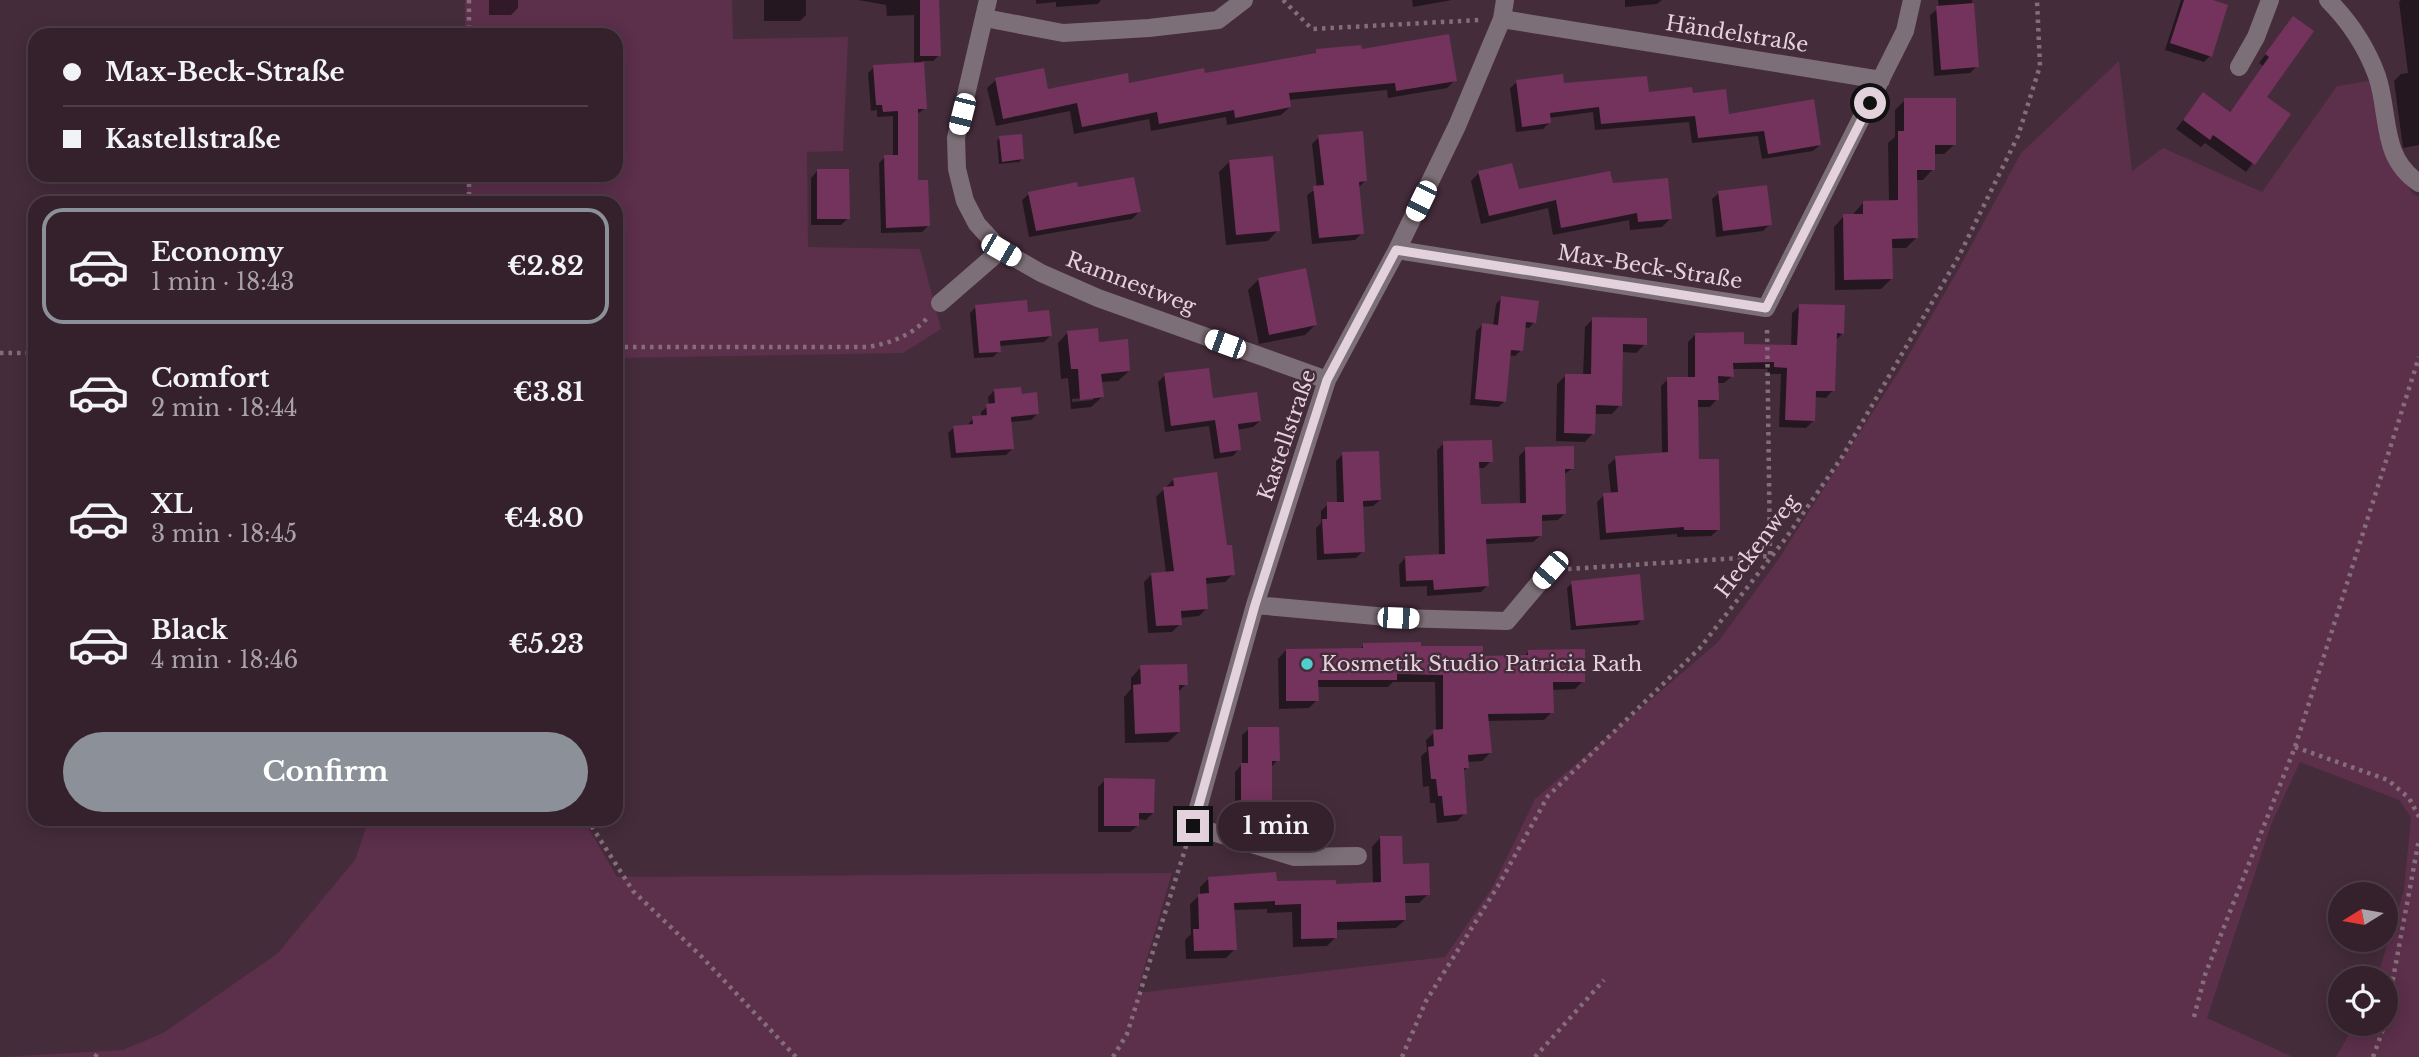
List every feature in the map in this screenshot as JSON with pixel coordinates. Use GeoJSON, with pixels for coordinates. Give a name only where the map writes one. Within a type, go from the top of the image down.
{"type":"FeatureCollection","features":[{"type":"Feature","properties":{"kind":"street","name":"Ramnestweg"},"geometry":{"type":"LineString","coordinates":[[988,0],[956,138],[957,169],[965,201],[977,224],[1001,250],[1041,273],[1098,298],[1327,380]]}},
{"type":"Feature","properties":{"kind":"street"},"geometry":{"type":"LineString","coordinates":[[985,18],[1063,33],[1149,28],[1218,20],[1244,0]]}},
{"type":"Feature","properties":{"kind":"street","name":"Kastellstraße"},"geometry":{"type":"LineString","coordinates":[[1193,826],[1255,605],[1327,380],[1396,250],[1457,126],[1502,19],[1505,0]]}},
{"type":"Feature","properties":{"kind":"street","name":"Max-Beck-Straße"},"geometry":{"type":"LineString","coordinates":[[1396,250],[1766,308],[1905,32],[1912,0]]}},
{"type":"Feature","properties":{"kind":"street"},"geometry":{"type":"LineString","coordinates":[[2239,67],[2256,37],[2270,0]]}},
{"type":"Feature","properties":{"kind":"street"},"geometry":{"type":"LineString","coordinates":[[2328,0],[2351,23],[2367,50],[2378,80],[2390,142],[2397,162],[2419,183]]}},
{"type":"Feature","properties":{"kind":"street","name":"Händelstraße"},"geometry":{"type":"LineString","coordinates":[[1502,19],[1881,80]]}},
{"type":"Feature","properties":{"kind":"street"},"geometry":{"type":"LineString","coordinates":[[940,303],[1001,250]]}},
{"type":"Feature","properties":{"kind":"street"},"geometry":{"type":"LineString","coordinates":[[1255,605],[1398,618],[1507,621],[1550,570]]}},
{"type":"Feature","properties":{"kind":"street"},"geometry":{"type":"LineString","coordinates":[[1193,826],[1294,857],[1358,856]]}},
{"type":"Feature","properties":{"kind":"path"},"geometry":{"type":"LineString","coordinates":[[469,0],[469,28]]}},
{"type":"Feature","properties":{"kind":"path"},"geometry":{"type":"LineString","coordinates":[[1283,0],[1312,29],[1502,19]]}},
{"type":"Feature","properties":{"kind":"path","name":"Heckenweg"},"geometry":{"type":"LineString","coordinates":[[1402,1057],[1426,1001],[1498,886],[1548,796],[1699,649],[1786,538],[1842,457],[1959,256],[2018,136],[2040,66],[2037,0]]}},
{"type":"Feature","properties":{"kind":"path"},"geometry":{"type":"LineString","coordinates":[[623,347],[869,347],[908,335],[925,321],[940,303]]}},
{"type":"Feature","properties":{"kind":"path"},"geometry":{"type":"LineString","coordinates":[[1550,570],[1770,556],[1766,308]]}},
{"type":"Feature","properties":{"kind":"path"},"geometry":{"type":"LineString","coordinates":[[0,353],[28,353]]}},
{"type":"Feature","properties":{"kind":"path"},"geometry":{"type":"LineString","coordinates":[[2194,1017],[2205,975],[2295,747],[2419,357]]}},
{"type":"Feature","properties":{"kind":"path"},"geometry":{"type":"LineString","coordinates":[[2295,747],[2388,780],[2409,798],[2419,817]]}},
{"type":"Feature","properties":{"kind":"path"},"geometry":{"type":"LineString","coordinates":[[591,826],[633,891],[701,956],[796,1057]]}},
{"type":"Feature","properties":{"kind":"path"},"geometry":{"type":"LineString","coordinates":[[1113,1057],[1127,1034],[1193,826]]}},
{"type":"Feature","properties":{"kind":"path"},"geometry":{"type":"LineString","coordinates":[[2396,966],[2419,839]]}},
{"type":"Feature","properties":{"kind":"path"},"geometry":{"type":"LineString","coordinates":[[1535,1057],[1604,980]]}},
{"type":"Feature","properties":{"kind":"path"},"geometry":{"type":"LineString","coordinates":[[2373,1057],[2380,1036]]}},
{"type":"Feature","properties":{"kind":"shaded area"},"geometry":{"type":"Polygon","coordinates":[[[465,0],[732,0],[733,39],[848,37],[843,151],[807,152],[808,247],[920,249],[941,329],[903,353],[623,358],[623,196],[467,196],[467,182],[623,182],[623,28],[465,28],[465,0]]]}},
{"type":"Feature","properties":{"kind":"shaded area"},"geometry":{"type":"Polygon","coordinates":[[[2119,61],[2132,171],[2163,148],[2262,192],[2337,86],[2369,81],[2385,154],[2413,194],[2419,197],[2419,1057],[2336,1057],[2348,1036],[2398,1036],[2398,966],[2381,966],[2385,952],[2398,952],[2398,910],[2404,890],[2411,817],[2399,800],[2300,762],[2271,825],[2207,1018],[2293,1057],[0,1057],[123,1050],[163,1033],[277,954],[355,860],[367,826],[587,826],[617,877],[1172,873],[1137,993],[1445,957],[1492,888],[1535,799],[1718,642],[1778,560],[1901,368],[1957,272],[2021,153],[2119,61]]]}},
{"type":"Feature","properties":{"kind":"building"},"geometry":{"type":"Polygon","coordinates":[[[920,0],[939,0],[941,56],[920,56],[920,0]]]}},
{"type":"Feature","properties":{"kind":"building"},"geometry":{"type":"Polygon","coordinates":[[[2184,0],[2213,0],[2228,5],[2212,57],[2170,43],[2184,0]]]}},
{"type":"Feature","properties":{"kind":"building"},"geometry":{"type":"Polygon","coordinates":[[[1974,3],[1979,67],[1941,70],[1936,6],[1974,3]]]}},
{"type":"Feature","properties":{"kind":"building"},"geometry":{"type":"Polygon","coordinates":[[[2293,16],[2314,31],[2267,97],[2291,114],[2255,165],[2213,135],[2210,140],[2183,120],[2203,92],[2230,112],[2269,57],[2265,54],[2293,16]]]}},
{"type":"Feature","properties":{"kind":"building"},"geometry":{"type":"Polygon","coordinates":[[[1449,34],[1457,81],[1396,91],[1395,83],[1289,93],[1291,107],[1235,118],[1234,110],[1159,124],[1157,112],[1082,127],[1077,103],[1003,119],[995,78],[1044,68],[1048,89],[1128,73],[1129,83],[1204,68],[1205,73],[1316,53],[1316,49],[1361,45],[1362,49],[1449,34]]]}},
{"type":"Feature","properties":{"kind":"building"},"geometry":{"type":"Polygon","coordinates":[[[924,62],[927,109],[918,109],[918,180],[928,180],[930,226],[886,228],[884,155],[898,155],[898,111],[883,112],[882,105],[876,105],[873,65],[924,62]]]}},
{"type":"Feature","properties":{"kind":"building"},"geometry":{"type":"Polygon","coordinates":[[[1563,74],[1564,83],[1647,76],[1649,92],[1692,87],[1693,93],[1726,89],[1729,114],[1814,99],[1821,145],[1768,154],[1764,131],[1698,138],[1695,116],[1601,124],[1599,107],[1550,113],[1551,123],[1522,127],[1516,80],[1563,74]]]}},
{"type":"Feature","properties":{"kind":"building"},"geometry":{"type":"Polygon","coordinates":[[[1904,98],[1956,98],[1956,145],[1935,145],[1935,170],[1917,170],[1918,238],[1892,239],[1893,279],[1844,280],[1843,214],[1863,214],[1863,201],[1898,200],[1898,131],[1904,131],[1904,98]]]}},
{"type":"Feature","properties":{"kind":"building"},"geometry":{"type":"Polygon","coordinates":[[[1363,131],[1367,181],[1359,182],[1364,234],[1319,238],[1313,186],[1324,185],[1318,135],[1363,131]]]}},
{"type":"Feature","properties":{"kind":"building"},"geometry":{"type":"Polygon","coordinates":[[[1022,134],[1024,159],[1002,162],[999,136],[1022,134]]]}},
{"type":"Feature","properties":{"kind":"building"},"geometry":{"type":"Polygon","coordinates":[[[1273,156],[1280,231],[1236,235],[1229,160],[1273,156]]]}},
{"type":"Feature","properties":{"kind":"building"},"geometry":{"type":"Polygon","coordinates":[[[1512,163],[1519,189],[1610,171],[1613,183],[1668,178],[1672,219],[1638,222],[1637,213],[1561,228],[1556,200],[1489,216],[1478,171],[1512,163]]]}},
{"type":"Feature","properties":{"kind":"building"},"geometry":{"type":"Polygon","coordinates":[[[817,169],[849,169],[850,219],[817,219],[817,169]]]}},
{"type":"Feature","properties":{"kind":"building"},"geometry":{"type":"Polygon","coordinates":[[[1134,177],[1141,212],[1036,231],[1028,192],[1077,182],[1078,187],[1134,177]]]}},
{"type":"Feature","properties":{"kind":"building"},"geometry":{"type":"Polygon","coordinates":[[[1767,185],[1772,225],[1723,231],[1718,191],[1767,185]]]}},
{"type":"Feature","properties":{"kind":"building"},"geometry":{"type":"Polygon","coordinates":[[[1306,268],[1317,325],[1269,335],[1258,278],[1306,268]]]}},
{"type":"Feature","properties":{"kind":"building"},"geometry":{"type":"Polygon","coordinates":[[[1501,296],[1539,301],[1536,323],[1526,322],[1523,351],[1511,350],[1506,402],[1475,399],[1482,323],[1498,325],[1501,296]]]}},
{"type":"Feature","properties":{"kind":"building"},"geometry":{"type":"Polygon","coordinates":[[[1027,300],[1028,312],[1049,310],[1052,336],[1000,341],[1001,352],[979,353],[975,305],[1027,300]]]}},
{"type":"Feature","properties":{"kind":"building"},"geometry":{"type":"Polygon","coordinates":[[[1799,304],[1845,305],[1844,334],[1837,333],[1835,391],[1816,391],[1815,421],[1785,420],[1787,368],[1774,367],[1774,362],[1733,363],[1734,377],[1718,376],[1719,400],[1698,400],[1699,459],[1719,459],[1720,530],[1684,530],[1684,527],[1606,533],[1603,493],[1618,492],[1615,456],[1668,452],[1667,377],[1695,377],[1695,333],[1744,332],[1744,344],[1797,345],[1799,304]]]}},
{"type":"Feature","properties":{"kind":"building"},"geometry":{"type":"Polygon","coordinates":[[[1592,317],[1647,318],[1647,345],[1623,344],[1622,406],[1596,405],[1595,434],[1564,433],[1565,374],[1591,374],[1592,317]]]}},
{"type":"Feature","properties":{"kind":"building"},"geometry":{"type":"Polygon","coordinates":[[[1098,328],[1099,342],[1128,339],[1130,371],[1101,374],[1104,397],[1080,400],[1078,369],[1071,369],[1067,331],[1098,328]]]}},
{"type":"Feature","properties":{"kind":"building"},"geometry":{"type":"Polygon","coordinates":[[[1209,368],[1213,398],[1257,392],[1261,421],[1238,424],[1241,450],[1220,453],[1215,420],[1171,426],[1164,373],[1209,368]]]}},
{"type":"Feature","properties":{"kind":"building"},"geometry":{"type":"Polygon","coordinates":[[[1021,387],[1022,394],[1037,392],[1039,414],[1011,417],[1014,449],[956,453],[953,426],[973,424],[972,416],[987,415],[986,404],[995,403],[994,389],[1021,387]]]}},
{"type":"Feature","properties":{"kind":"building"},"geometry":{"type":"Polygon","coordinates":[[[1492,440],[1493,462],[1479,462],[1481,504],[1526,503],[1525,447],[1574,446],[1574,469],[1565,469],[1566,514],[1542,515],[1542,536],[1486,539],[1489,586],[1434,590],[1433,580],[1406,581],[1405,556],[1445,554],[1443,441],[1492,440]]]}},
{"type":"Feature","properties":{"kind":"building"},"geometry":{"type":"Polygon","coordinates":[[[1379,451],[1381,500],[1363,501],[1365,552],[1324,554],[1322,519],[1327,519],[1327,502],[1344,502],[1342,452],[1379,451]]]}},
{"type":"Feature","properties":{"kind":"building"},"geometry":{"type":"Polygon","coordinates":[[[1217,472],[1227,545],[1232,545],[1235,575],[1206,578],[1208,609],[1181,611],[1182,625],[1156,626],[1151,573],[1174,571],[1163,487],[1174,486],[1173,478],[1217,472]]]}},
{"type":"Feature","properties":{"kind":"building"},"geometry":{"type":"Polygon","coordinates":[[[1640,574],[1644,620],[1576,626],[1571,581],[1640,574]]]}},
{"type":"Feature","properties":{"kind":"building"},"geometry":{"type":"Polygon","coordinates":[[[1421,642],[1421,646],[1483,646],[1483,656],[1528,655],[1528,650],[1585,649],[1585,682],[1553,682],[1554,713],[1488,714],[1492,753],[1468,755],[1469,768],[1464,768],[1467,814],[1444,816],[1442,796],[1438,796],[1436,779],[1431,779],[1428,747],[1434,746],[1433,730],[1443,729],[1443,675],[1397,674],[1397,680],[1318,680],[1319,701],[1286,701],[1286,649],[1363,648],[1363,643],[1421,642]]]}},
{"type":"Feature","properties":{"kind":"building"},"geometry":{"type":"Polygon","coordinates":[[[1187,664],[1188,685],[1179,685],[1180,732],[1135,734],[1133,685],[1141,684],[1140,665],[1187,664]]]}},
{"type":"Feature","properties":{"kind":"building"},"geometry":{"type":"Polygon","coordinates":[[[1248,727],[1279,727],[1280,761],[1272,761],[1272,808],[1241,808],[1241,763],[1248,763],[1248,727]]]}},
{"type":"Feature","properties":{"kind":"building"},"geometry":{"type":"Polygon","coordinates":[[[1104,778],[1155,779],[1154,813],[1139,813],[1139,826],[1104,826],[1104,778]]]}},
{"type":"Feature","properties":{"kind":"building"},"geometry":{"type":"Polygon","coordinates":[[[1380,836],[1402,836],[1403,864],[1429,863],[1430,895],[1405,896],[1406,920],[1337,922],[1337,938],[1301,939],[1301,904],[1275,905],[1275,901],[1234,903],[1237,950],[1194,951],[1193,929],[1199,929],[1198,894],[1209,893],[1208,877],[1276,872],[1277,881],[1336,880],[1336,884],[1381,882],[1380,836]]]}},
{"type":"Feature","properties":{"kind":"place","name":"Kosmetik Studio Patricia Rath"},"geometry":{"type":"Point","coordinates":[1307,664]}},
{"type":"Feature","properties":{"kind":"route"},"geometry":{"type":"LineString","coordinates":[[1193,826],[1255,605],[1327,380],[1396,250],[1766,308],[1870,103]]}}]}
